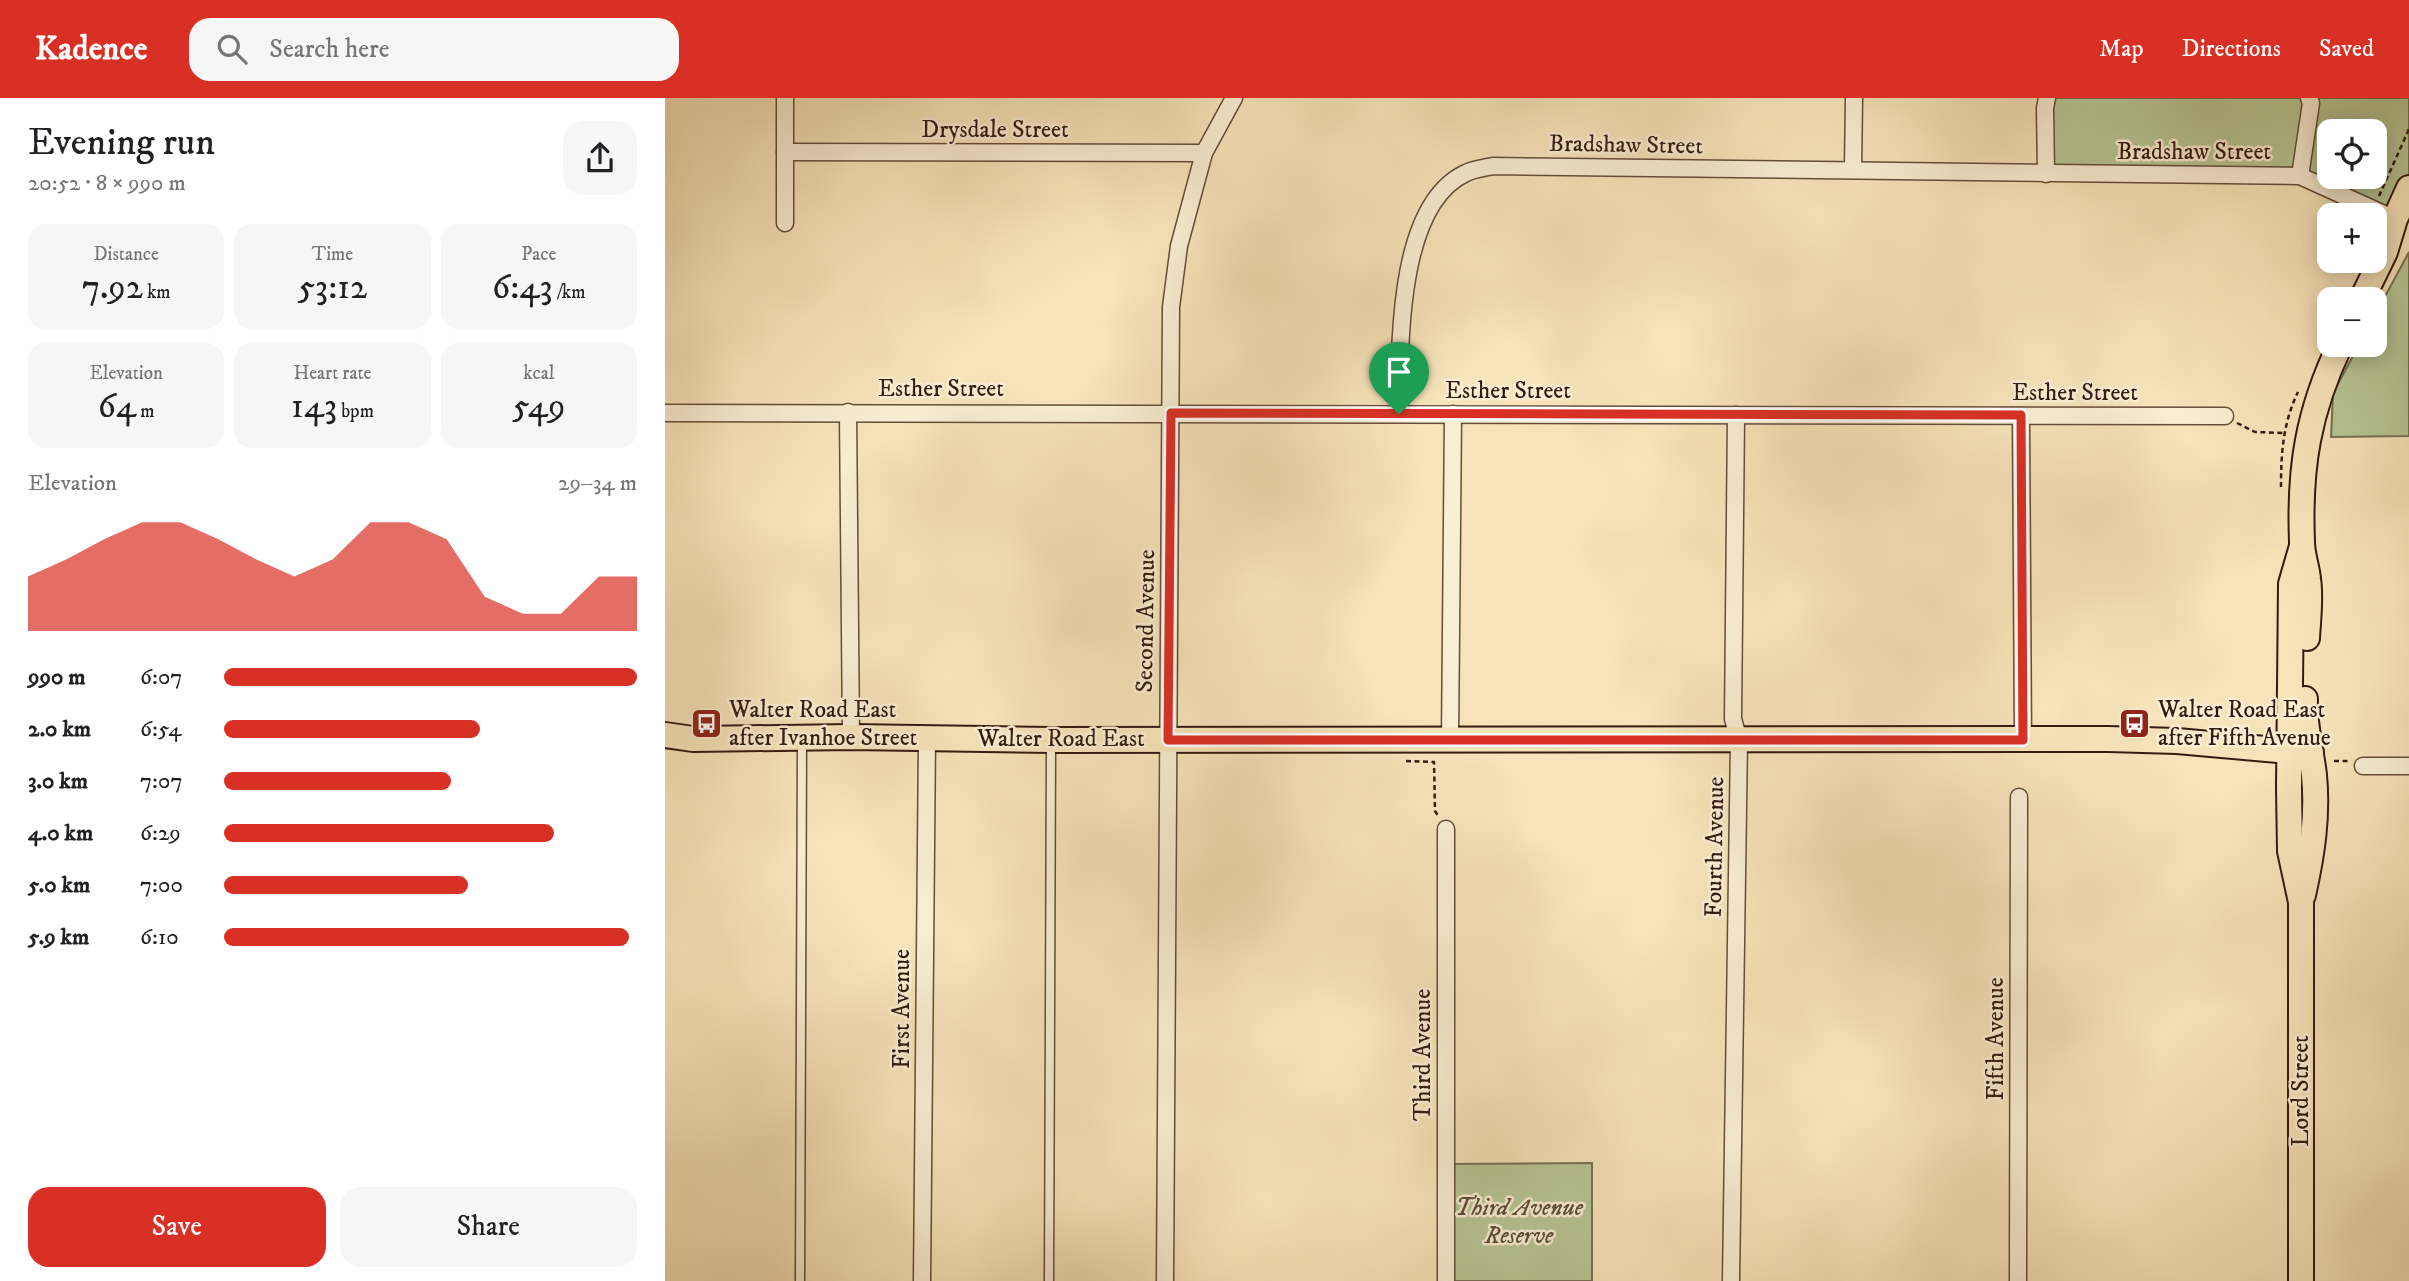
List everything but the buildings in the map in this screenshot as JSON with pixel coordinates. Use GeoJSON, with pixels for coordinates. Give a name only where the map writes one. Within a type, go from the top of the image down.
{"type":"FeatureCollection","features":[{"type":"Feature","properties":{"kind":"main road"},"geometry":{"type":"LineString","coordinates":[[2387,211],[2409,188]]}},
{"type":"Feature","properties":{"kind":"main road","name":"Lord Street"},"geometry":{"type":"LineString","coordinates":[[2301,1281],[2301,902],[2290,851],[2308,756],[2304,715],[2309,582],[2302,546],[2304,456],[2309,429],[2335,357]]}},
{"type":"Feature","properties":{"kind":"main road","name":"Walter Road East"},"geometry":{"type":"LineString","coordinates":[[665,735],[693,740]]}},
{"type":"Feature","properties":{"kind":"main road","name":"Walter Road East"},"geometry":{"type":"LineString","coordinates":[[665,744],[693,740],[851,737],[1051,740],[2177,741],[2308,756]]}},
{"type":"Feature","properties":{"kind":"street"},"geometry":{"type":"LineString","coordinates":[[785,98],[785,223]]}},
{"type":"Feature","properties":{"kind":"street","name":"Second Avenue"},"geometry":{"type":"LineString","coordinates":[[1165,1281],[1171,307],[1179,246],[1204,153],[1234,98]]}},
{"type":"Feature","properties":{"kind":"street"},"geometry":{"type":"LineString","coordinates":[[1853,170],[1854,98]]}},
{"type":"Feature","properties":{"kind":"street"},"geometry":{"type":"LineString","coordinates":[[2046,174],[2047,98]]}},
{"type":"Feature","properties":{"kind":"street","name":"Bradshaw Street"},"geometry":{"type":"LineString","coordinates":[[2300,176],[2311,103],[2309,98]]}},
{"type":"Feature","properties":{"kind":"street","name":"Drysdale Street"},"geometry":{"type":"LineString","coordinates":[[785,152],[1204,153]]}},
{"type":"Feature","properties":{"kind":"street","name":"Bradshaw Street"},"geometry":{"type":"LineString","coordinates":[[1399,414],[1401,320],[1409,265],[1422,228],[1440,194],[1465,173],[1493,166],[2300,176],[2360,203]]}},
{"type":"Feature","properties":{"kind":"street"},"geometry":{"type":"LineString","coordinates":[[848,412],[851,737]]}},
{"type":"Feature","properties":{"kind":"street","name":"Esther Street"},"geometry":{"type":"LineString","coordinates":[[665,413],[2225,416]]}},
{"type":"Feature","properties":{"kind":"street"},"geometry":{"type":"LineString","coordinates":[[1450,740],[1453,414]]}},
{"type":"Feature","properties":{"kind":"street","name":"Fourth Avenue"},"geometry":{"type":"LineString","coordinates":[[1731,1281],[1739,740],[1733,719],[1736,415]]}},
{"type":"Feature","properties":{"kind":"street"},"geometry":{"type":"LineString","coordinates":[[2021,415],[2023,740]]}},
{"type":"Feature","properties":{"kind":"street","name":"First Avenue"},"geometry":{"type":"LineString","coordinates":[[922,1281],[927,738]]}},
{"type":"Feature","properties":{"kind":"street"},"geometry":{"type":"LineString","coordinates":[[2363,766],[2409,766]]}},
{"type":"Feature","properties":{"kind":"street","name":"Fifth Avenue"},"geometry":{"type":"LineString","coordinates":[[2018,1281],[2019,797]]}},
{"type":"Feature","properties":{"kind":"street","name":"Third Avenue"},"geometry":{"type":"LineString","coordinates":[[1446,829],[1446,1281]]}},
{"type":"Feature","properties":{"kind":"lane"},"geometry":{"type":"LineString","coordinates":[[800,1281],[802,740]]}},
{"type":"Feature","properties":{"kind":"lane"},"geometry":{"type":"LineString","coordinates":[[1049,1281],[1051,740]]}},
{"type":"Feature","properties":{"kind":"path"},"geometry":{"type":"LineString","coordinates":[[2387,204],[2409,129]]}},
{"type":"Feature","properties":{"kind":"path"},"geometry":{"type":"LineString","coordinates":[[2225,416],[2255,432],[2283,433]]}},
{"type":"Feature","properties":{"kind":"path"},"geometry":{"type":"LineString","coordinates":[[2308,756],[2348,761],[2363,766]]}},
{"type":"Feature","properties":{"kind":"path"},"geometry":{"type":"LineString","coordinates":[[1407,761],[1434,762],[1436,811],[1446,829]]}},
{"type":"Feature","properties":{"kind":"green space"},"geometry":{"type":"Polygon","coordinates":[[[2047,98],[2409,98],[2409,188],[2395,219],[2387,215],[2387,203],[2360,203],[2329,189],[2387,189],[2387,119],[2317,119],[2317,184],[2300,176],[2046,174],[2047,98]]]}},
{"type":"Feature","properties":{"kind":"green space"},"geometry":{"type":"Polygon","coordinates":[[[2409,252],[2409,436],[2331,437],[2333,393],[2352,357],[2387,357],[2387,293],[2409,252]]]}},
{"type":"Feature","properties":{"kind":"green space","name":"Third Avenue Reserve"},"geometry":{"type":"Polygon","coordinates":[[[1592,1163],[1592,1281],[1446,1281],[1446,1164],[1592,1163]]]}},
{"type":"Feature","properties":{"kind":"place","name":"Walter Road East after Ivanhoe Street"},"geometry":{"type":"Point","coordinates":[706,724]}},
{"type":"Feature","properties":{"kind":"place","name":"Walter Road East after Fifth Avenue"},"geometry":{"type":"Point","coordinates":[2135,724]}},
{"type":"Feature","properties":{"kind":"route"},"geometry":{"type":"LineString","coordinates":[[1171,413],[1399,414],[2021,415],[2023,740],[1168,740],[1171,413]]}}]}
